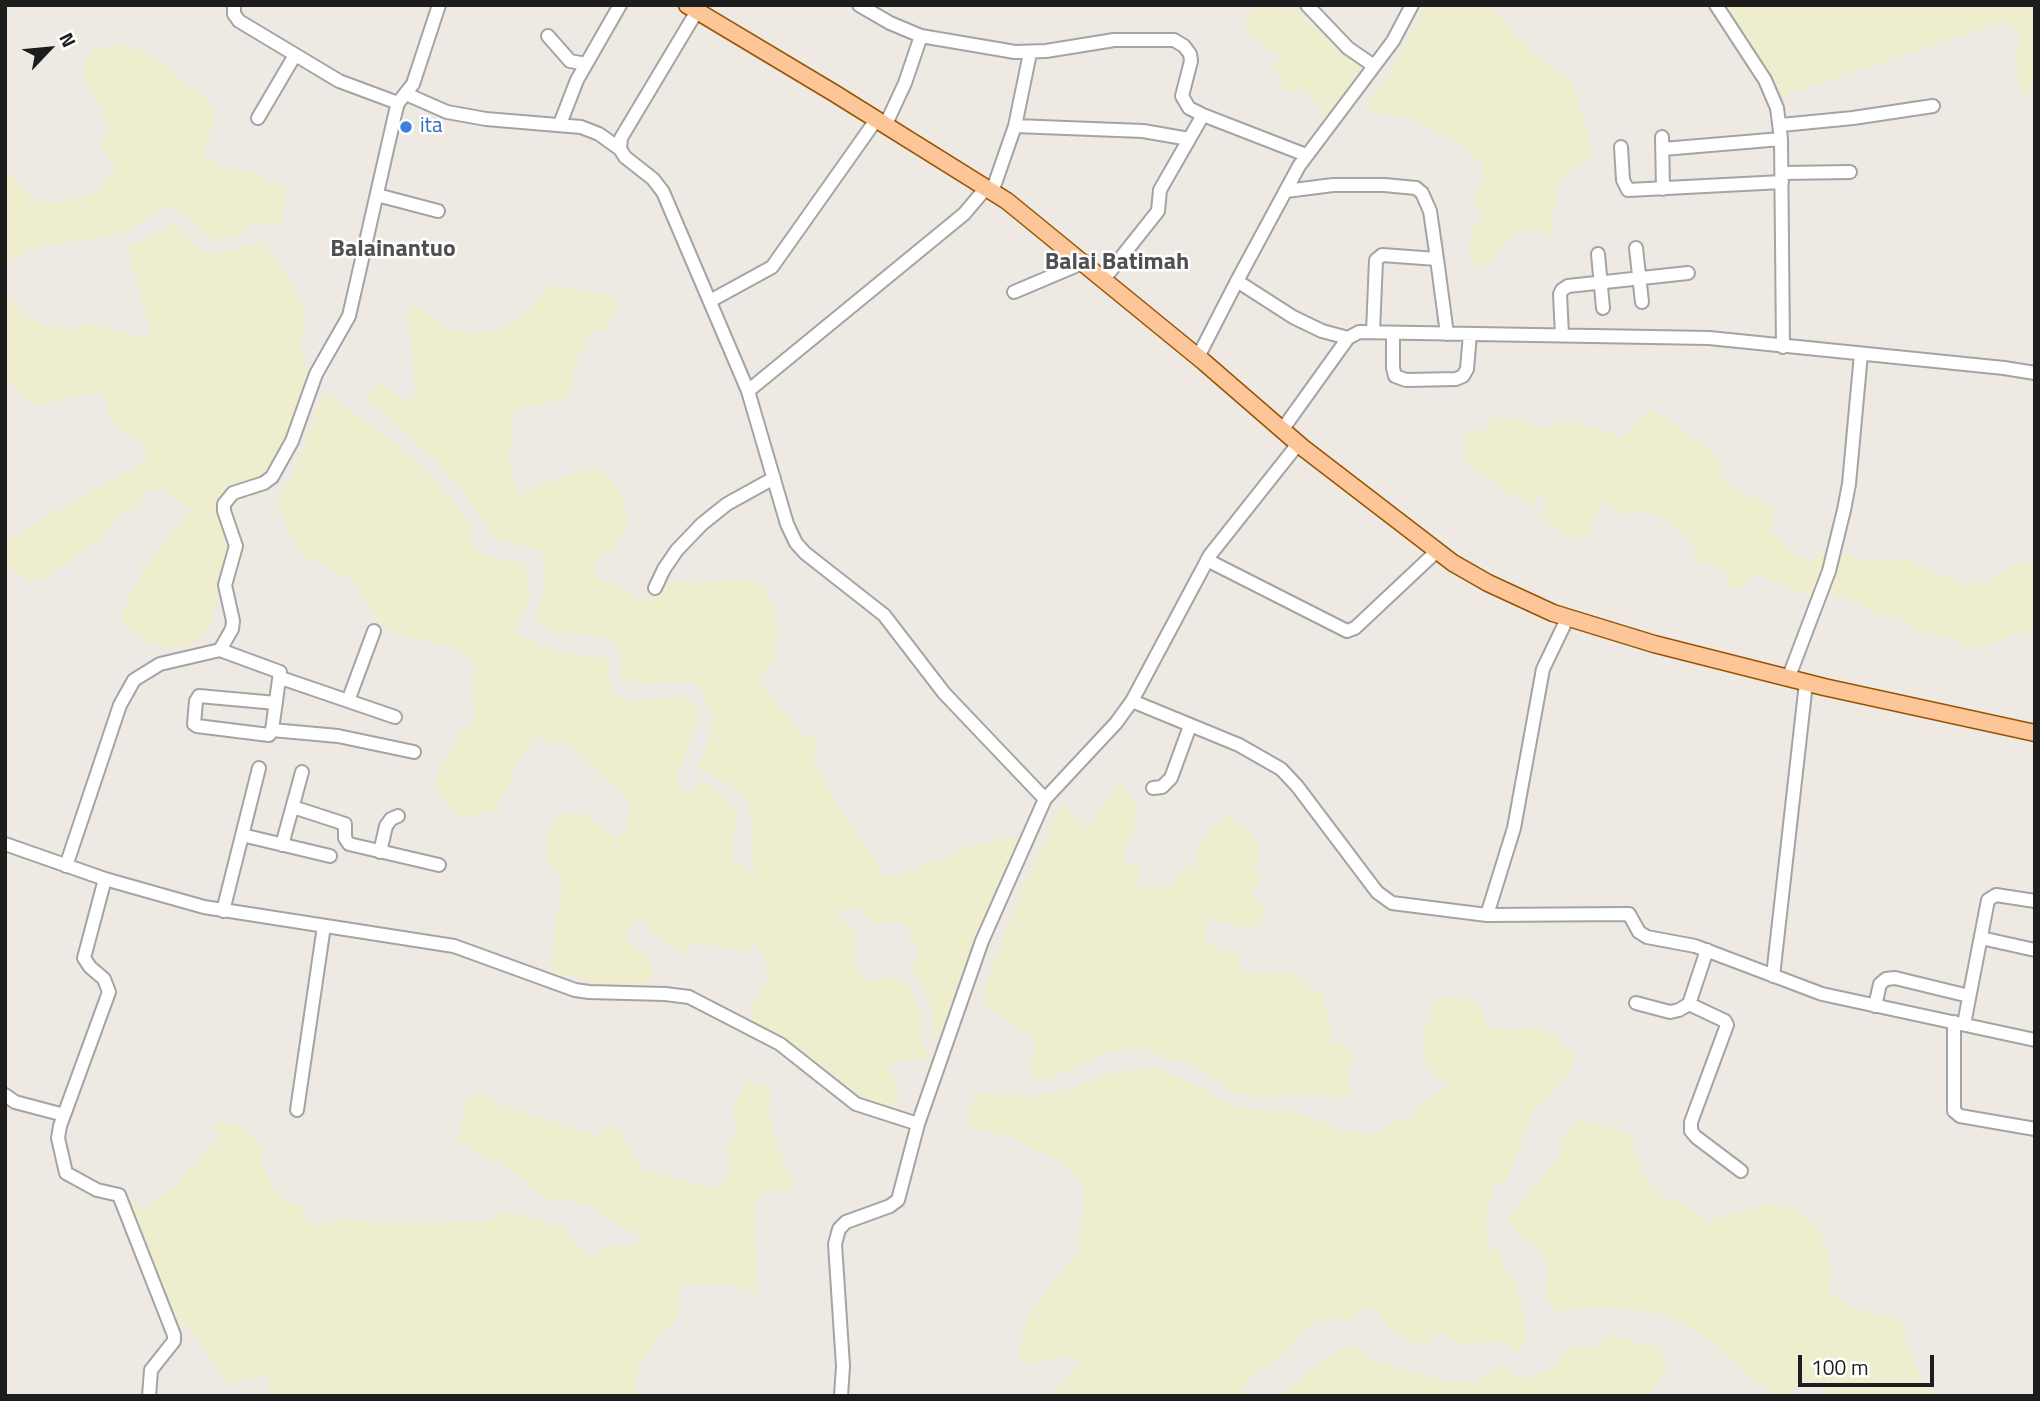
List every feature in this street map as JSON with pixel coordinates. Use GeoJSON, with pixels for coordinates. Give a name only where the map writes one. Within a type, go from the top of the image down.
{"type":"FeatureCollection","features":[{"type":"Feature","properties":{"kind":"main road"},"geometry":{"type":"LineString","coordinates":[[692,8],[1025,214],[1198,357],[1298,444],[1453,563],[1518,598],[1654,644],[1788,679],[2035,733]]}},
{"type":"Feature","properties":{"kind":"street"},"geometry":{"type":"LineString","coordinates":[[234,5],[234,14],[239,21],[353,89],[402,98],[447,112],[581,127],[598,134],[620,149],[625,157],[659,185],[748,391],[787,524],[796,543],[884,615],[944,693],[1045,799]]}},
{"type":"Feature","properties":{"kind":"street"},"geometry":{"type":"LineString","coordinates":[[220,650],[233,626],[225,585],[236,546],[224,504],[231,494],[264,483],[272,477],[292,440],[316,374],[345,324],[352,307],[402,98],[413,84],[439,5]]}},
{"type":"Feature","properties":{"kind":"street"},"geometry":{"type":"LineString","coordinates":[[560,124],[586,64],[620,5]]}},
{"type":"Feature","properties":{"kind":"street"},"geometry":{"type":"LineString","coordinates":[[859,5],[890,23],[921,36],[1015,52],[1030,53],[1114,40],[1174,40],[1187,48],[1191,57],[1182,92],[1183,100],[1189,108],[1306,155]]}},
{"type":"Feature","properties":{"kind":"street"},"geometry":{"type":"LineString","coordinates":[[1307,5],[1348,48],[1374,66]]}},
{"type":"Feature","properties":{"kind":"street"},"geometry":{"type":"LineString","coordinates":[[1198,357],[1306,155],[1393,41],[1412,5]]}},
{"type":"Feature","properties":{"kind":"street"},"geometry":{"type":"LineString","coordinates":[[1716,5],[1768,87],[1781,125],[1783,347]]}},
{"type":"Feature","properties":{"kind":"street"},"geometry":{"type":"LineString","coordinates":[[620,149],[621,138],[692,8]]}},
{"type":"Feature","properties":{"kind":"street"},"geometry":{"type":"LineString","coordinates":[[548,36],[570,61],[586,64]]}},
{"type":"Feature","properties":{"kind":"street"},"geometry":{"type":"LineString","coordinates":[[710,301],[772,267],[881,123],[908,75],[921,36]]}},
{"type":"Feature","properties":{"kind":"street"},"geometry":{"type":"LineString","coordinates":[[748,391],[964,214],[989,190],[1015,126],[1030,53]]}},
{"type":"Feature","properties":{"kind":"street"},"geometry":{"type":"LineString","coordinates":[[258,118],[295,55]]}},
{"type":"Feature","properties":{"kind":"street"},"geometry":{"type":"LineString","coordinates":[[1781,125],[1933,106]]}},
{"type":"Feature","properties":{"kind":"street"},"geometry":{"type":"LineString","coordinates":[[1104,279],[1158,211],[1160,190],[1203,115]]}},
{"type":"Feature","properties":{"kind":"street"},"geometry":{"type":"LineString","coordinates":[[1015,126],[1143,131],[1189,139]]}},
{"type":"Feature","properties":{"kind":"street"},"geometry":{"type":"LineString","coordinates":[[1663,189],[1662,143],[1781,139]]}},
{"type":"Feature","properties":{"kind":"street"},"geometry":{"type":"LineString","coordinates":[[1621,147],[1625,187],[1633,191],[1850,172]]}},
{"type":"Feature","properties":{"kind":"street"},"geometry":{"type":"LineString","coordinates":[[1286,191],[1333,185],[1384,185],[1416,188],[1422,193],[1430,211],[1447,334]]}},
{"type":"Feature","properties":{"kind":"street"},"geometry":{"type":"LineString","coordinates":[[377,195],[438,211]]}},
{"type":"Feature","properties":{"kind":"street"},"geometry":{"type":"LineString","coordinates":[[1636,248],[1642,302]]}},
{"type":"Feature","properties":{"kind":"street"},"geometry":{"type":"LineString","coordinates":[[1598,254],[1603,308]]}},
{"type":"Feature","properties":{"kind":"street"},"geometry":{"type":"LineString","coordinates":[[1373,332],[1376,260],[1379,256],[1437,259]]}},
{"type":"Feature","properties":{"kind":"street"},"geometry":{"type":"LineString","coordinates":[[1014,292],[1085,262]]}},
{"type":"Feature","properties":{"kind":"street"},"geometry":{"type":"LineString","coordinates":[[1562,335],[1562,290],[1567,286],[1688,273]]}},
{"type":"Feature","properties":{"kind":"street"},"geometry":{"type":"LineString","coordinates":[[1237,281],[1293,317],[1322,331],[1348,338]]}},
{"type":"Feature","properties":{"kind":"street"},"geometry":{"type":"LineString","coordinates":[[1282,430],[1354,333],[1709,338],[2035,373]]}},
{"type":"Feature","properties":{"kind":"street"},"geometry":{"type":"LineString","coordinates":[[1393,333],[1393,369],[1395,376],[1406,380],[1455,379],[1463,376],[1467,369],[1470,334]]}},
{"type":"Feature","properties":{"kind":"street"},"geometry":{"type":"LineString","coordinates":[[1788,679],[1829,571],[1844,510],[1849,484],[1861,354]]}},
{"type":"Feature","properties":{"kind":"street"},"geometry":{"type":"LineString","coordinates":[[841,1396],[843,1366],[835,1237],[846,1222],[890,1206],[898,1200],[918,1124],[982,941],[1045,799],[1105,737],[1132,701],[1207,560],[1298,444]]}},
{"type":"Feature","properties":{"kind":"street"},"geometry":{"type":"LineString","coordinates":[[656,588],[664,569],[677,550],[702,524],[727,504],[774,478]]}},
{"type":"Feature","properties":{"kind":"street"},"geometry":{"type":"LineString","coordinates":[[1207,560],[1347,631],[1355,628],[1437,551]]}},
{"type":"Feature","properties":{"kind":"street"},"geometry":{"type":"LineString","coordinates":[[1487,915],[1514,828],[1543,668],[1568,617]]}},
{"type":"Feature","properties":{"kind":"street"},"geometry":{"type":"LineString","coordinates":[[348,701],[374,631]]}},
{"type":"Feature","properties":{"kind":"street"},"geometry":{"type":"LineString","coordinates":[[66,866],[120,705],[134,680],[160,664],[220,650],[280,672],[281,678],[272,730],[269,735],[195,726],[197,696],[276,703]]}},
{"type":"Feature","properties":{"kind":"street"},"geometry":{"type":"LineString","coordinates":[[281,678],[395,717]]}},
{"type":"Feature","properties":{"kind":"street"},"geometry":{"type":"LineString","coordinates":[[1773,976],[1806,683]]}},
{"type":"Feature","properties":{"kind":"street"},"geometry":{"type":"LineString","coordinates":[[1132,701],[1253,752],[1281,769],[1297,786],[1377,892],[1386,900],[1399,905],[1487,915],[1629,914],[1643,935],[1687,943],[1822,994],[2035,1040]]}},
{"type":"Feature","properties":{"kind":"street"},"geometry":{"type":"LineString","coordinates":[[1153,788],[1167,784],[1171,778],[1191,726]]}},
{"type":"Feature","properties":{"kind":"street"},"geometry":{"type":"LineString","coordinates":[[272,730],[338,736],[414,752]]}},
{"type":"Feature","properties":{"kind":"street"},"geometry":{"type":"LineString","coordinates":[[223,911],[259,768]]}},
{"type":"Feature","properties":{"kind":"street"},"geometry":{"type":"LineString","coordinates":[[282,845],[302,772]]}},
{"type":"Feature","properties":{"kind":"street"},"geometry":{"type":"LineString","coordinates":[[293,807],[345,824],[345,838],[349,844],[439,865]]}},
{"type":"Feature","properties":{"kind":"street"},"geometry":{"type":"LineString","coordinates":[[380,852],[386,825],[398,816]]}},
{"type":"Feature","properties":{"kind":"street"},"geometry":{"type":"LineString","coordinates":[[242,835],[330,856]]}},
{"type":"Feature","properties":{"kind":"street"},"geometry":{"type":"LineString","coordinates":[[5,844],[105,879],[223,911],[454,946],[582,991],[689,997],[780,1044],[856,1104],[918,1124]]}},
{"type":"Feature","properties":{"kind":"street"},"geometry":{"type":"LineString","coordinates":[[105,879],[84,958],[104,979],[109,992],[58,1138],[64,1169],[71,1176],[97,1190],[119,1195],[175,1337],[151,1370],[149,1396]]}},
{"type":"Feature","properties":{"kind":"street"},"geometry":{"type":"LineString","coordinates":[[2035,901],[1996,895],[1990,897],[1969,996],[1959,1023],[1954,1111],[1961,1116],[2035,1129]]}},
{"type":"Feature","properties":{"kind":"street"},"geometry":{"type":"LineString","coordinates":[[297,1110],[324,926]]}},
{"type":"Feature","properties":{"kind":"street"},"geometry":{"type":"LineString","coordinates":[[1981,938],[2035,950]]}},
{"type":"Feature","properties":{"kind":"street"},"geometry":{"type":"LineString","coordinates":[[1636,1003],[1670,1012],[1689,1004],[1707,950]]}},
{"type":"Feature","properties":{"kind":"street"},"geometry":{"type":"LineString","coordinates":[[1875,1006],[1880,984],[1886,979],[1895,978],[1969,996]]}},
{"type":"Feature","properties":{"kind":"street"},"geometry":{"type":"LineString","coordinates":[[1689,1004],[1727,1025],[1691,1122],[1691,1131],[1741,1171]]}},
{"type":"Feature","properties":{"kind":"street"},"geometry":{"type":"LineString","coordinates":[[5,1095],[15,1102],[64,1115]]}},
{"type":"Feature","properties":{"kind":"green space"},"geometry":{"type":"Polygon","coordinates":[[[1255,5],[1271,5],[1300,13],[1342,52],[1374,66],[1331,122],[1305,89],[1292,91],[1281,88],[1283,76],[1274,70],[1280,54],[1267,48],[1244,28],[1255,5]]]}},
{"type":"Feature","properties":{"kind":"green space"},"geometry":{"type":"Polygon","coordinates":[[[1426,5],[1489,5],[1530,50],[1572,83],[1593,152],[1592,156],[1574,167],[1553,188],[1557,196],[1556,209],[1552,213],[1551,240],[1543,231],[1525,231],[1512,237],[1490,262],[1476,267],[1470,254],[1470,235],[1484,213],[1473,198],[1484,174],[1483,165],[1454,140],[1406,116],[1386,115],[1365,108],[1388,75],[1426,5]]]}},
{"type":"Feature","properties":{"kind":"green space"},"geometry":{"type":"Polygon","coordinates":[[[1715,5],[2035,5],[2035,89],[2025,95],[2014,77],[2020,70],[2016,62],[2019,35],[2011,24],[1999,23],[1774,99],[1715,5]]]}},
{"type":"Feature","properties":{"kind":"green space"},"geometry":{"type":"Polygon","coordinates":[[[127,43],[162,63],[207,97],[215,117],[204,156],[223,167],[257,174],[286,189],[281,224],[249,224],[236,236],[212,240],[174,206],[150,215],[122,234],[42,246],[5,263],[5,167],[32,199],[49,203],[86,197],[97,192],[106,178],[117,171],[100,143],[111,132],[82,69],[85,59],[95,49],[127,43]]]}},
{"type":"Feature","properties":{"kind":"green space"},"geometry":{"type":"Polygon","coordinates":[[[174,223],[202,253],[219,254],[263,242],[295,290],[305,312],[301,351],[311,382],[308,397],[268,481],[256,495],[236,503],[227,512],[224,530],[230,549],[214,614],[207,630],[191,644],[170,649],[146,642],[120,618],[144,567],[192,510],[164,489],[143,492],[141,506],[120,515],[96,543],[43,580],[30,581],[5,569],[5,540],[111,481],[139,464],[147,455],[145,443],[117,429],[109,413],[106,398],[95,394],[78,394],[43,406],[18,392],[5,376],[5,294],[30,319],[49,327],[69,329],[94,323],[143,338],[151,330],[128,248],[174,223]]]}},
{"type":"Feature","properties":{"kind":"green space"},"geometry":{"type":"Polygon","coordinates":[[[556,285],[620,298],[603,333],[591,330],[585,345],[591,347],[580,351],[567,398],[514,411],[509,461],[519,493],[601,467],[620,492],[628,523],[618,544],[593,565],[594,576],[647,602],[655,588],[669,580],[693,584],[745,579],[763,586],[771,602],[778,629],[775,657],[757,679],[804,737],[818,738],[812,757],[841,810],[871,852],[883,875],[896,877],[966,847],[1010,837],[1027,839],[948,1038],[932,1035],[932,1008],[921,981],[910,969],[920,955],[911,940],[908,925],[892,921],[873,924],[862,909],[842,909],[833,922],[847,920],[857,933],[853,961],[866,981],[891,977],[908,983],[921,1010],[920,1035],[926,1052],[941,1058],[905,1059],[894,1063],[891,1072],[900,1089],[887,1115],[856,1104],[758,1032],[752,1021],[751,1006],[767,979],[766,960],[755,944],[743,952],[700,943],[687,947],[689,955],[659,938],[641,919],[631,923],[624,936],[645,955],[654,973],[638,993],[606,993],[593,982],[580,977],[554,973],[551,961],[556,918],[562,902],[561,881],[546,856],[547,836],[559,815],[582,813],[617,840],[629,825],[630,802],[567,742],[546,743],[538,734],[522,755],[496,809],[472,817],[455,814],[435,791],[435,779],[460,731],[475,721],[472,685],[477,663],[447,645],[418,640],[392,631],[375,620],[353,580],[302,555],[291,538],[276,498],[291,479],[324,391],[387,436],[420,464],[474,529],[468,534],[478,551],[497,559],[524,562],[530,598],[515,633],[555,651],[608,659],[612,691],[630,702],[680,696],[694,702],[699,720],[675,781],[690,794],[700,782],[709,783],[732,804],[738,817],[732,838],[732,858],[755,874],[751,847],[753,826],[748,803],[736,787],[698,769],[710,737],[713,717],[701,687],[686,682],[641,684],[620,678],[622,663],[616,643],[593,635],[558,633],[536,621],[545,583],[541,551],[497,539],[457,485],[432,457],[363,395],[382,383],[403,401],[416,395],[407,317],[414,305],[455,331],[477,334],[505,327],[531,308],[542,292],[556,285]]]}},
{"type":"Feature","properties":{"kind":"green space"},"geometry":{"type":"Polygon","coordinates":[[[1649,410],[1670,419],[1726,464],[1719,475],[1734,491],[1770,503],[1773,510],[1772,533],[1796,555],[1815,561],[1820,549],[1833,554],[1818,599],[1752,574],[1740,589],[1731,589],[1724,577],[1726,569],[1697,561],[1691,542],[1670,521],[1651,513],[1629,513],[1625,517],[1603,502],[1590,526],[1594,532],[1569,538],[1539,516],[1548,504],[1544,496],[1536,497],[1537,501],[1532,506],[1525,499],[1506,493],[1489,477],[1474,470],[1462,456],[1467,435],[1475,429],[1488,432],[1490,417],[1519,420],[1543,430],[1560,421],[1579,423],[1623,438],[1649,410]]]}},
{"type":"Feature","properties":{"kind":"green space"},"geometry":{"type":"Polygon","coordinates":[[[1844,553],[1869,561],[1908,559],[1929,571],[1966,585],[1982,583],[2017,564],[2035,559],[2035,633],[2019,633],[1984,646],[1966,649],[1957,639],[1919,631],[1903,618],[1880,616],[1842,595],[1829,598],[1844,553]]]}},
{"type":"Feature","properties":{"kind":"green space"},"geometry":{"type":"Polygon","coordinates":[[[1121,783],[1139,811],[1122,858],[1141,869],[1138,887],[1170,887],[1184,865],[1193,870],[1204,838],[1227,812],[1261,844],[1255,871],[1263,874],[1252,896],[1266,907],[1260,922],[1248,929],[1209,918],[1203,937],[1219,951],[1240,955],[1240,970],[1296,973],[1308,987],[1321,993],[1332,1027],[1329,1042],[1341,1043],[1355,1059],[1346,1068],[1351,1089],[1347,1097],[1286,1094],[1262,1099],[1231,1092],[1216,1078],[1185,1063],[1137,1047],[1102,1053],[1082,1066],[1044,1080],[1036,1079],[1029,1071],[1036,1040],[986,1006],[984,991],[1024,882],[1064,802],[1085,830],[1121,783]]]}},
{"type":"Feature","properties":{"kind":"green space"},"geometry":{"type":"Polygon","coordinates":[[[1446,997],[1468,998],[1480,1009],[1489,1028],[1511,1031],[1530,1027],[1545,1030],[1559,1039],[1576,1057],[1570,1071],[1554,1092],[1536,1106],[1506,1182],[1495,1183],[1485,1215],[1490,1248],[1500,1252],[1503,1269],[1514,1275],[1523,1311],[1527,1340],[1514,1354],[1506,1343],[1483,1341],[1473,1345],[1458,1345],[1446,1334],[1434,1334],[1431,1343],[1416,1344],[1389,1328],[1372,1308],[1358,1311],[1354,1320],[1318,1320],[1299,1333],[1287,1351],[1249,1380],[1241,1396],[1049,1396],[1065,1381],[1077,1363],[1071,1355],[1025,1364],[1018,1350],[1029,1315],[1077,1251],[1085,1201],[1082,1185],[1065,1165],[1011,1137],[973,1128],[968,1117],[976,1093],[1035,1097],[1080,1086],[1101,1076],[1128,1070],[1158,1068],[1201,1088],[1225,1103],[1260,1110],[1295,1112],[1328,1124],[1339,1135],[1350,1129],[1364,1135],[1381,1132],[1392,1122],[1409,1119],[1422,1104],[1447,1086],[1426,1066],[1423,1032],[1432,1018],[1434,1003],[1446,997]]]}},
{"type":"Feature","properties":{"kind":"green space"},"geometry":{"type":"Polygon","coordinates":[[[747,1082],[770,1086],[769,1119],[795,1186],[768,1192],[754,1199],[757,1283],[760,1294],[731,1284],[682,1284],[676,1322],[657,1339],[639,1366],[635,1381],[638,1393],[654,1396],[268,1396],[269,1383],[266,1375],[229,1384],[185,1324],[174,1341],[119,1195],[143,1208],[171,1190],[220,1136],[214,1123],[239,1125],[260,1145],[262,1164],[273,1187],[288,1204],[299,1203],[309,1222],[331,1224],[347,1218],[380,1223],[485,1222],[507,1211],[562,1227],[589,1255],[607,1246],[640,1246],[637,1233],[621,1227],[591,1206],[561,1199],[551,1200],[539,1195],[523,1178],[507,1167],[459,1144],[464,1103],[480,1094],[501,1105],[599,1137],[609,1126],[621,1132],[641,1168],[713,1189],[729,1172],[732,1158],[726,1155],[727,1144],[737,1130],[733,1109],[747,1082]]]}},
{"type":"Feature","properties":{"kind":"green space"},"geometry":{"type":"Polygon","coordinates":[[[1580,1119],[1630,1134],[1638,1160],[1656,1194],[1684,1204],[1709,1221],[1771,1203],[1796,1210],[1819,1229],[1831,1265],[1829,1294],[1859,1310],[1898,1318],[1924,1386],[1938,1396],[1835,1396],[1803,1376],[1788,1396],[1773,1396],[1711,1341],[1672,1318],[1649,1311],[1609,1308],[1578,1308],[1558,1313],[1545,1295],[1549,1265],[1537,1249],[1506,1220],[1559,1158],[1562,1139],[1580,1119]]]}},
{"type":"Feature","properties":{"kind":"green space"},"geometry":{"type":"Polygon","coordinates":[[[1610,1334],[1645,1345],[1660,1346],[1668,1364],[1649,1396],[1278,1396],[1349,1345],[1378,1362],[1451,1383],[1474,1381],[1503,1367],[1522,1380],[1551,1369],[1571,1347],[1597,1347],[1610,1334]]]}},
{"type":"Feature","properties":{"kind":"place","name":"ita"},"geometry":{"type":"Point","coordinates":[406,127]}},
{"type":"Feature","properties":{"kind":"district","name":"Balainantuo"},"geometry":{"type":"Point","coordinates":[393,250]}},
{"type":"Feature","properties":{"kind":"district","name":"Balai Batimah"},"geometry":{"type":"Point","coordinates":[1117,263]}}]}
